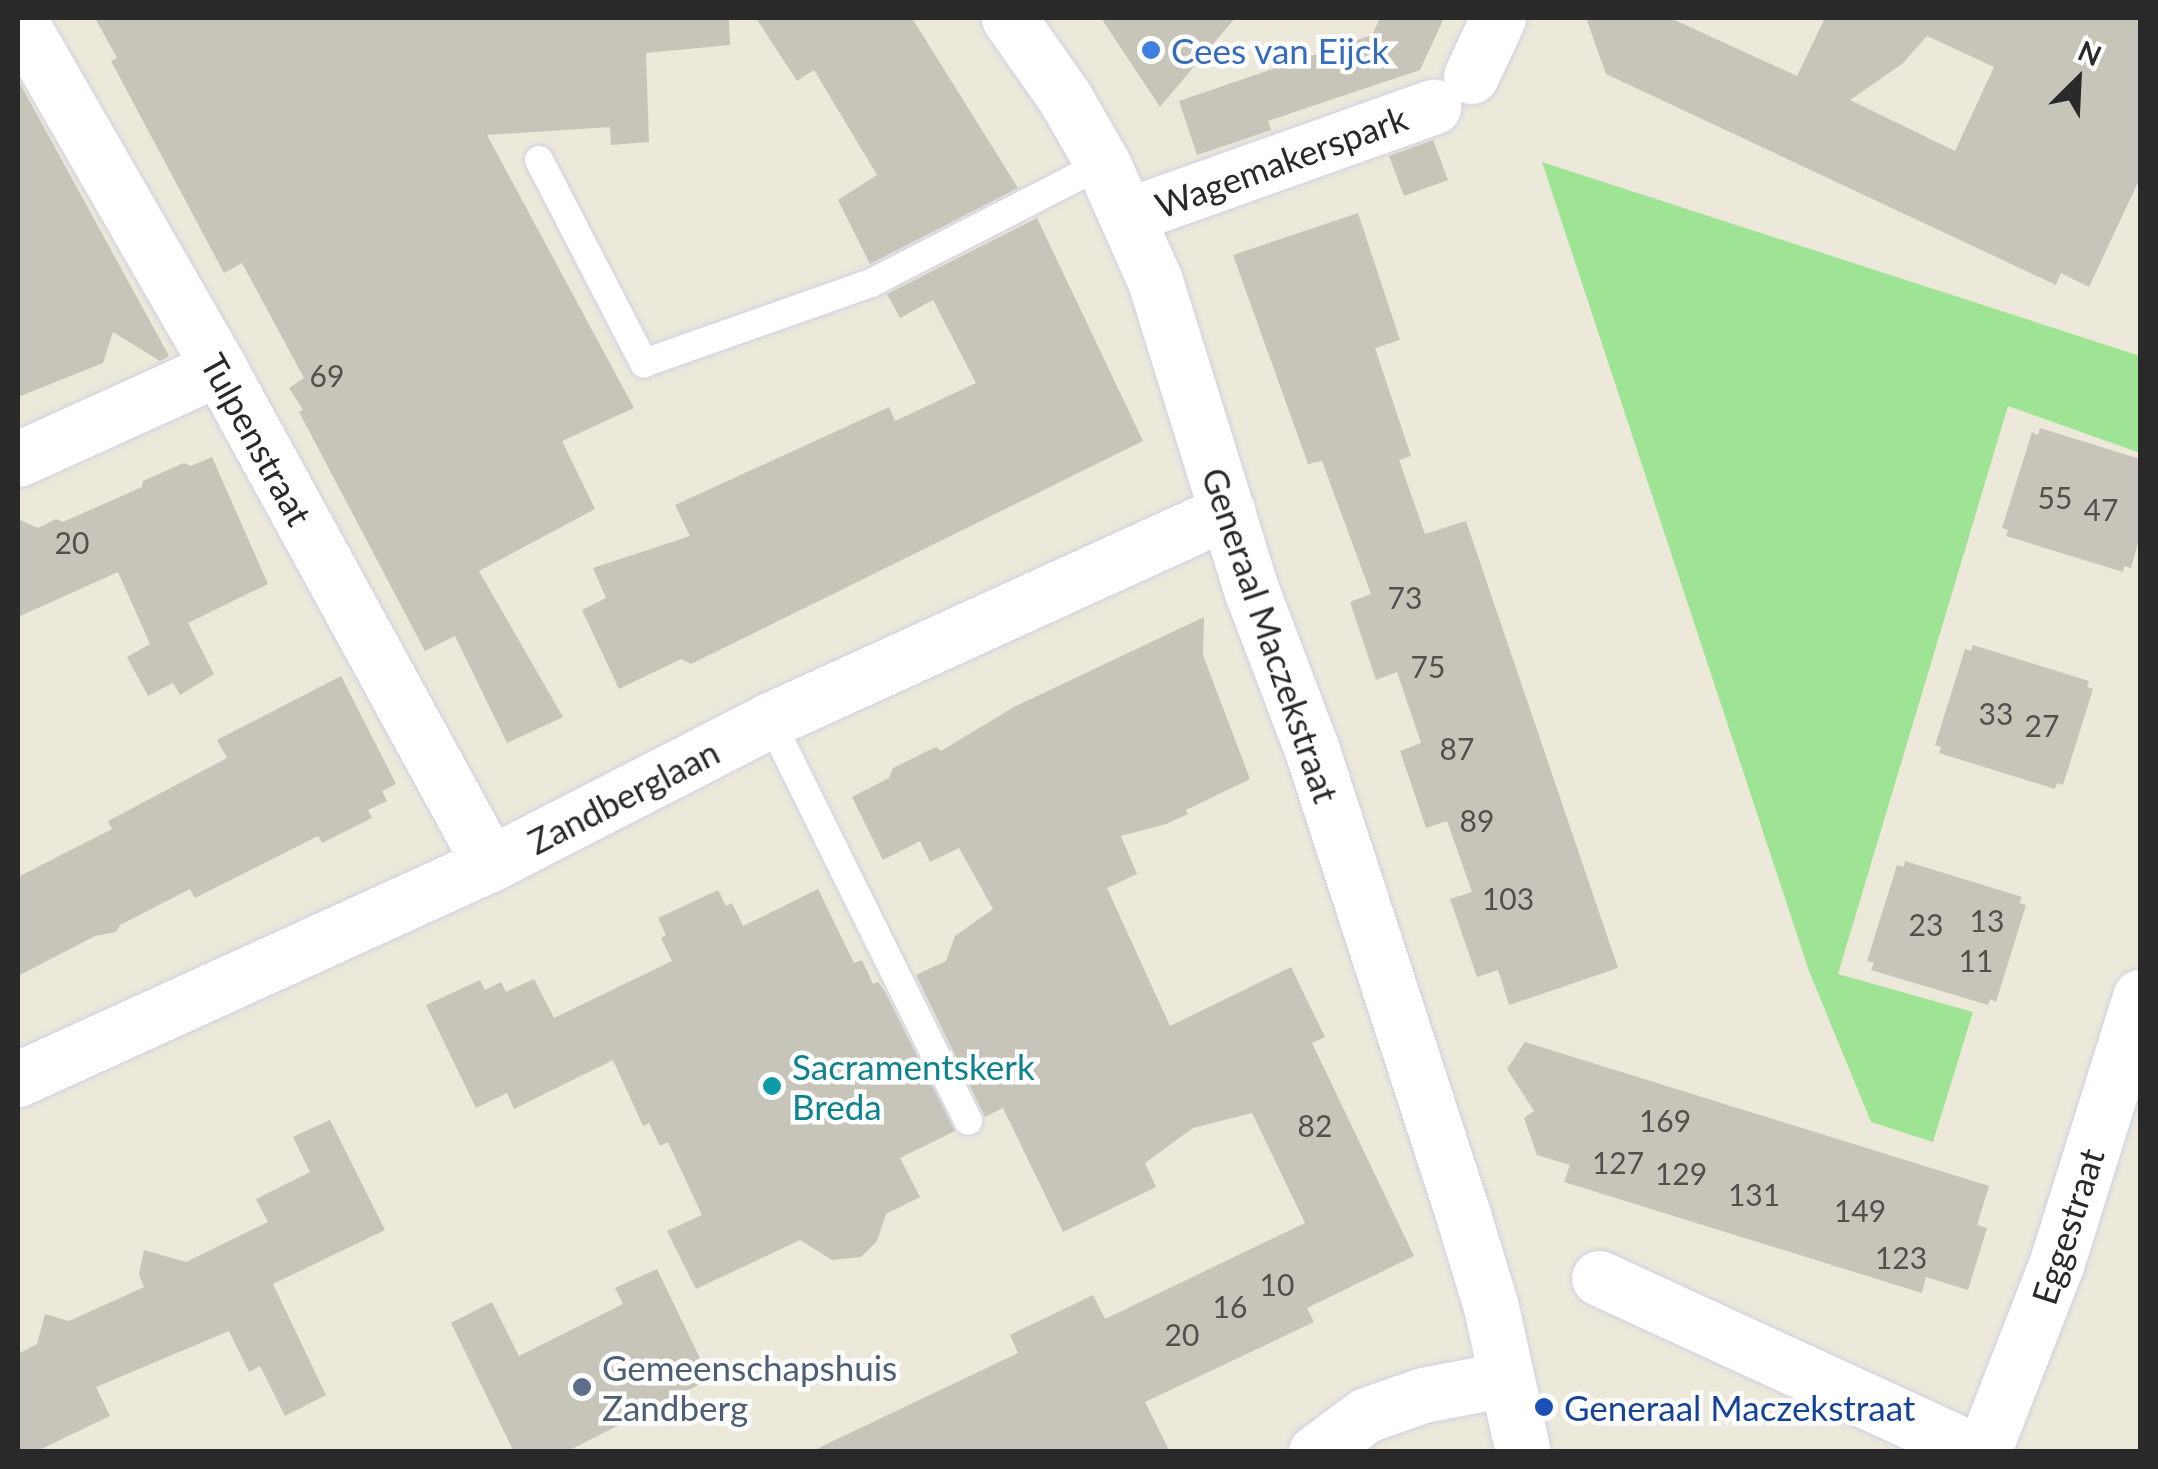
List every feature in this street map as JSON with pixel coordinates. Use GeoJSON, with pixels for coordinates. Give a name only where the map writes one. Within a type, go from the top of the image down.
{"type":"FeatureCollection","features":[{"type":"Feature","properties":{"kind":"street","name":"Tulpenstraat"},"geometry":{"type":"LineString","coordinates":[[18,18],[219,368],[490,864]]}},
{"type":"Feature","properties":{"kind":"street","name":"Generaal Maczekstraat"},"geometry":{"type":"LineString","coordinates":[[1009,18],[1065,98],[1103,164],[1128,216],[1179,347],[1252,592],[1312,750],[1458,1199],[1522,1452]]}},
{"type":"Feature","properties":{"kind":"street","name":"Wagemakerspark"},"geometry":{"type":"LineString","coordinates":[[1128,216],[1452,92],[1498,18]]}},
{"type":"Feature","properties":{"kind":"street"},"geometry":{"type":"LineString","coordinates":[[18,459],[219,368]]}},
{"type":"Feature","properties":{"kind":"street","name":"Zandberglaan"},"geometry":{"type":"LineString","coordinates":[[18,1079],[490,864],[770,720],[1228,511]]}},
{"type":"Feature","properties":{"kind":"street","name":"Eggestraat"},"geometry":{"type":"LineString","coordinates":[[1980,1452],[2057,1262],[2140,998]]}},
{"type":"Feature","properties":{"kind":"street"},"geometry":{"type":"LineString","coordinates":[[1599,1278],[1980,1452]]}},
{"type":"Feature","properties":{"kind":"street"},"geometry":{"type":"LineString","coordinates":[[1316,1452],[1366,1415],[1423,1395],[1506,1379]]}},
{"type":"Feature","properties":{"kind":"lane"},"geometry":{"type":"LineString","coordinates":[[538,160],[644,363],[870,283],[1103,164]]}},
{"type":"Feature","properties":{"kind":"lane"},"geometry":{"type":"LineString","coordinates":[[770,720],[968,1120]]}},
{"type":"Feature","properties":{"kind":"green space"},"geometry":{"type":"Polygon","coordinates":[[[1542,162],[2140,356],[2140,453],[2008,406],[1838,974],[1973,1012],[1933,1142],[1871,1122],[1809,971],[1542,162]]]}},
{"type":"Feature","properties":{"kind":"building"},"geometry":{"type":"Polygon","coordinates":[[[95,18],[729,18],[730,45],[646,53],[649,142],[611,145],[610,127],[487,135],[634,408],[562,441],[595,509],[479,571],[563,717],[507,743],[455,636],[425,651],[299,412],[303,410],[289,388],[304,378],[242,263],[224,273],[111,61],[117,58],[95,18]]]}},
{"type":"Feature","properties":{"kind":"building"},"geometry":{"type":"Polygon","coordinates":[[[756,18],[912,18],[1018,188],[870,264],[838,200],[877,175],[814,70],[797,81],[756,18]]]}},
{"type":"Feature","properties":{"kind":"building"},"geometry":{"type":"Polygon","coordinates":[[[1101,18],[1235,18],[1160,107],[1101,18]]]}},
{"type":"Feature","properties":{"kind":"building"},"geometry":{"type":"Polygon","coordinates":[[[1380,18],[1444,18],[1420,70],[1268,121],[1271,130],[1197,155],[1179,101],[1372,35],[1380,18]]]}},
{"type":"Feature","properties":{"kind":"building"},"geometry":{"type":"Polygon","coordinates":[[[1586,18],[1670,18],[1797,76],[1825,18],[2140,18],[2140,178],[2089,287],[2061,273],[2056,285],[1606,74],[1586,18]],[[1927,36],[1902,64],[1850,100],[1955,151],[1994,67],[1927,36]]]}},
{"type":"Feature","properties":{"kind":"building"},"geometry":{"type":"Polygon","coordinates":[[[18,80],[169,356],[160,361],[113,332],[103,363],[18,397],[18,80]]]}},
{"type":"Feature","properties":{"kind":"building"},"geometry":{"type":"Polygon","coordinates":[[[1433,140],[1448,180],[1404,196],[1389,156],[1433,140]]]}},
{"type":"Feature","properties":{"kind":"building"},"geometry":{"type":"Polygon","coordinates":[[[1358,213],[1400,340],[1375,348],[1411,456],[1399,460],[1425,534],[1466,521],[1618,968],[1509,1005],[1498,970],[1477,977],[1450,899],[1472,892],[1447,821],[1426,828],[1400,751],[1421,743],[1397,672],[1376,680],[1350,602],[1371,594],[1322,461],[1308,464],[1233,255],[1358,213]]]}},
{"type":"Feature","properties":{"kind":"building"},"geometry":{"type":"Polygon","coordinates":[[[1037,218],[1143,441],[691,664],[681,659],[619,689],[582,610],[606,598],[593,568],[690,536],[675,505],[889,407],[895,421],[976,383],[933,300],[900,318],[887,294],[1037,218]]]}},
{"type":"Feature","properties":{"kind":"building"},"geometry":{"type":"Polygon","coordinates":[[[2040,428],[2140,459],[2140,536],[2131,568],[2124,566],[2123,572],[2006,536],[2008,530],[2002,528],[2032,432],[2038,435],[2040,428]]]}},
{"type":"Feature","properties":{"kind":"building"},"geometry":{"type":"Polygon","coordinates":[[[212,457],[268,584],[188,623],[214,674],[180,695],[173,683],[148,696],[127,657],[150,644],[118,572],[18,617],[18,519],[38,528],[56,519],[63,522],[142,487],[143,481],[184,463],[191,466],[212,457]]]}},
{"type":"Feature","properties":{"kind":"building"},"geometry":{"type":"Polygon","coordinates":[[[1204,617],[1203,655],[1250,779],[1166,824],[1121,836],[1137,874],[1107,888],[1170,1026],[1291,967],[1325,1037],[1312,1043],[1414,1256],[1307,1308],[1314,1322],[1145,1402],[1170,1452],[810,1452],[1018,1353],[1010,1335],[1093,1295],[1105,1319],[1305,1223],[1252,1113],[1193,1128],[1145,1163],[1156,1187],[1063,1232],[1003,1108],[985,1117],[916,975],[946,961],[955,936],[993,909],[959,848],[930,862],[920,841],[883,860],[852,797],[889,778],[893,768],[936,747],[941,751],[1014,707],[1204,617]]]}},
{"type":"Feature","properties":{"kind":"building"},"geometry":{"type":"Polygon","coordinates":[[[1973,645],[2089,681],[2087,687],[2093,689],[2063,785],[2057,783],[2055,789],[1939,753],[1941,747],[1935,745],[1965,649],[1971,651],[1973,645]]]}},
{"type":"Feature","properties":{"kind":"building"},"geometry":{"type":"Polygon","coordinates":[[[341,676],[396,784],[382,791],[387,801],[368,810],[372,818],[322,843],[318,836],[195,898],[190,889],[120,925],[116,932],[95,936],[18,976],[18,877],[112,829],[108,821],[227,758],[217,740],[341,676]]]}},
{"type":"Feature","properties":{"kind":"building"},"geometry":{"type":"Polygon","coordinates":[[[1905,861],[2022,897],[2019,903],[2026,905],[1996,1002],[1990,999],[1988,1005],[1871,970],[1874,963],[1867,961],[1897,865],[1904,867],[1905,861]]]}},
{"type":"Feature","properties":{"kind":"building","name":"Sacramentskerk Breda"},"geometry":{"type":"Polygon","coordinates":[[[818,889],[854,963],[862,960],[873,984],[878,982],[884,990],[955,1131],[900,1158],[920,1197],[886,1214],[877,1241],[861,1257],[832,1260],[800,1240],[696,1289],[667,1231],[702,1215],[668,1142],[660,1146],[649,1123],[643,1126],[613,1060],[514,1109],[507,1093],[476,1108],[426,1005],[480,980],[485,990],[501,982],[506,992],[534,979],[554,1018],[672,961],[661,938],[666,935],[658,918],[718,890],[726,906],[732,903],[743,926],[818,889]]]}},
{"type":"Feature","properties":{"kind":"building"},"geometry":{"type":"Polygon","coordinates":[[[1525,1042],[1989,1186],[1977,1225],[1987,1228],[1968,1290],[1926,1277],[1922,1293],[1564,1182],[1570,1165],[1537,1155],[1524,1118],[1534,1111],[1507,1069],[1525,1042]]]}},
{"type":"Feature","properties":{"kind":"building"},"geometry":{"type":"Polygon","coordinates":[[[330,1120],[385,1230],[273,1284],[326,1395],[285,1416],[260,1366],[249,1372],[229,1331],[96,1387],[110,1416],[35,1452],[18,1452],[18,1354],[37,1344],[45,1314],[69,1321],[144,1287],[139,1275],[144,1250],[186,1262],[268,1222],[256,1199],[310,1172],[293,1137],[330,1120]]]}},
{"type":"Feature","properties":{"kind":"building"},"geometry":{"type":"Polygon","coordinates":[[[657,1269],[710,1379],[566,1452],[514,1452],[451,1323],[492,1302],[519,1356],[623,1304],[615,1288],[657,1269]]]}},
{"type":"Feature","properties":{"kind":"place","name":"Cees van Eijck"},"geometry":{"type":"Point","coordinates":[1151,50]}},
{"type":"Feature","properties":{"kind":"place","name":"Sacramentskerk Breda"},"geometry":{"type":"Point","coordinates":[772,1086]}},
{"type":"Feature","properties":{"kind":"place","name":"Gemeenschapshuis Zandberg"},"geometry":{"type":"Point","coordinates":[582,1387]}},
{"type":"Feature","properties":{"kind":"place","name":"Generaal Maczekstraat"},"geometry":{"type":"Point","coordinates":[1544,1407]}}]}
